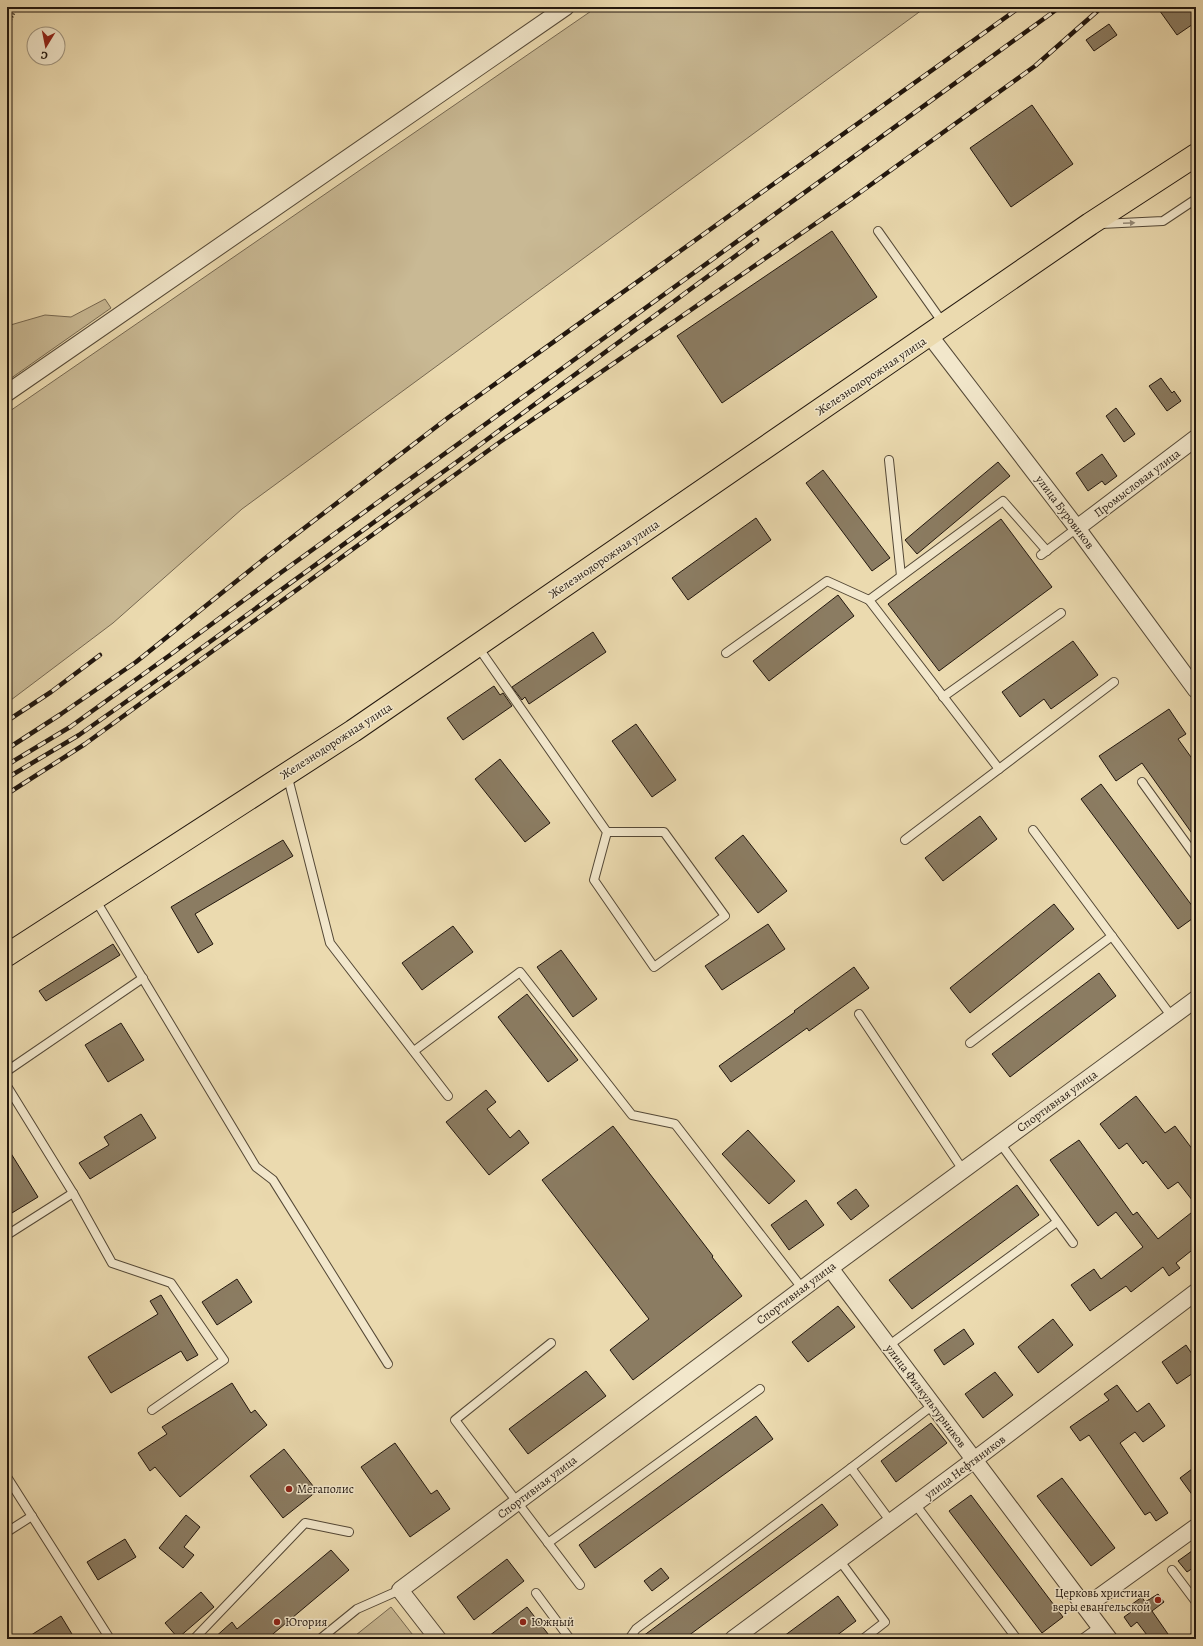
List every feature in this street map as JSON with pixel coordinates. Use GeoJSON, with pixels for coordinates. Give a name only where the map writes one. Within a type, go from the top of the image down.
{"type":"FeatureCollection","features":[{"type":"Feature","properties":{"kind":"main road","name":"Железнодорожная улица"},"geometry":{"type":"LineString","coordinates":[[7,955],[353,731],[1090,224],[1196,155]]}},
{"type":"Feature","properties":{"kind":"street"},"geometry":{"type":"LineString","coordinates":[[7,393],[566,7]]}},
{"type":"Feature","properties":{"kind":"street","name":"улица Буровиков"},"geometry":{"type":"LineString","coordinates":[[937,330],[1077,528],[1196,690]]}},
{"type":"Feature","properties":{"kind":"street","name":"Промысловая улица"},"geometry":{"type":"LineString","coordinates":[[1077,528],[1196,438]]}},
{"type":"Feature","properties":{"kind":"street","name":"Спортивная улица"},"geometry":{"type":"LineString","coordinates":[[400,1590],[802,1288],[1196,999]]}},
{"type":"Feature","properties":{"kind":"street","name":"улица Физкультурников"},"geometry":{"type":"LineString","coordinates":[[830,1268],[1104,1633]]}},
{"type":"Feature","properties":{"kind":"street","name":"улица Нефтяников"},"geometry":{"type":"LineString","coordinates":[[733,1639],[840,1561],[1196,1292]]}},
{"type":"Feature","properties":{"kind":"street"},"geometry":{"type":"LineString","coordinates":[[1085,1607],[1196,1527]]}},
{"type":"Feature","properties":{"kind":"street"},"geometry":{"type":"LineString","coordinates":[[400,1590],[438,1639]]}},
{"type":"Feature","properties":{"kind":"lane"},"geometry":{"type":"LineString","coordinates":[[1090,224],[1163,221],[1196,199]]}},
{"type":"Feature","properties":{"kind":"lane"},"geometry":{"type":"LineString","coordinates":[[878,231],[937,330]]}},
{"type":"Feature","properties":{"kind":"lane"},"geometry":{"type":"LineString","coordinates":[[889,460],[901,576]]}},
{"type":"Feature","properties":{"kind":"lane"},"geometry":{"type":"LineString","coordinates":[[869,600],[1003,501],[1044,553],[1077,528]]}},
{"type":"Feature","properties":{"kind":"lane"},"geometry":{"type":"LineString","coordinates":[[726,653],[827,581],[869,600],[999,769]]}},
{"type":"Feature","properties":{"kind":"lane"},"geometry":{"type":"LineString","coordinates":[[943,697],[1061,613]]}},
{"type":"Feature","properties":{"kind":"lane"},"geometry":{"type":"LineString","coordinates":[[477,646],[607,832]]}},
{"type":"Feature","properties":{"kind":"lane"},"geometry":{"type":"LineString","coordinates":[[904,840],[1114,682]]}},
{"type":"Feature","properties":{"kind":"lane"},"geometry":{"type":"LineString","coordinates":[[287,774],[330,943],[448,1096]]}},
{"type":"Feature","properties":{"kind":"lane"},"geometry":{"type":"LineString","coordinates":[[1142,782],[1196,857]]}},
{"type":"Feature","properties":{"kind":"lane"},"geometry":{"type":"LineString","coordinates":[[1033,830],[1172,1017]]}},
{"type":"Feature","properties":{"kind":"lane"},"geometry":{"type":"LineString","coordinates":[[607,832],[664,832],[725,916],[654,967],[594,880],[607,832]]}},
{"type":"Feature","properties":{"kind":"lane"},"geometry":{"type":"LineString","coordinates":[[95,898],[256,1167],[273,1180],[388,1364]]}},
{"type":"Feature","properties":{"kind":"lane"},"geometry":{"type":"LineString","coordinates":[[970,1043],[1112,936]]}},
{"type":"Feature","properties":{"kind":"lane"},"geometry":{"type":"LineString","coordinates":[[414,1051],[520,972],[632,1115],[675,1124],[802,1288]]}},
{"type":"Feature","properties":{"kind":"lane"},"geometry":{"type":"LineString","coordinates":[[7,1071],[143,978]]}},
{"type":"Feature","properties":{"kind":"lane"},"geometry":{"type":"LineString","coordinates":[[859,1014],[963,1170]]}},
{"type":"Feature","properties":{"kind":"lane"},"geometry":{"type":"LineString","coordinates":[[7,1086],[72,1193],[112,1263],[171,1283],[224,1360],[152,1410]]}},
{"type":"Feature","properties":{"kind":"lane"},"geometry":{"type":"LineString","coordinates":[[1000,1143],[1073,1244]]}},
{"type":"Feature","properties":{"kind":"lane"},"geometry":{"type":"LineString","coordinates":[[7,1235],[72,1193]]}},
{"type":"Feature","properties":{"kind":"lane"},"geometry":{"type":"LineString","coordinates":[[888,1346],[1057,1222]]}},
{"type":"Feature","properties":{"kind":"lane"},"geometry":{"type":"LineString","coordinates":[[551,1343],[455,1420],[580,1585]]}},
{"type":"Feature","properties":{"kind":"lane"},"geometry":{"type":"LineString","coordinates":[[548,1543],[760,1389]]}},
{"type":"Feature","properties":{"kind":"lane"},"geometry":{"type":"LineString","coordinates":[[629,1639],[636,1629],[933,1405]]}},
{"type":"Feature","properties":{"kind":"lane"},"geometry":{"type":"LineString","coordinates":[[851,1468],[891,1522]]}},
{"type":"Feature","properties":{"kind":"lane"},"geometry":{"type":"LineString","coordinates":[[7,1477],[110,1639]]}},
{"type":"Feature","properties":{"kind":"lane"},"geometry":{"type":"LineString","coordinates":[[915,1504],[1017,1639]]}},
{"type":"Feature","properties":{"kind":"lane"},"geometry":{"type":"LineString","coordinates":[[7,1532],[32,1516]]}},
{"type":"Feature","properties":{"kind":"lane"},"geometry":{"type":"LineString","coordinates":[[194,1639],[305,1523],[349,1532]]}},
{"type":"Feature","properties":{"kind":"lane"},"geometry":{"type":"LineString","coordinates":[[840,1561],[885,1622],[863,1639]]}},
{"type":"Feature","properties":{"kind":"lane"},"geometry":{"type":"LineString","coordinates":[[1172,1570],[1196,1602]]}},
{"type":"Feature","properties":{"kind":"lane"},"geometry":{"type":"LineString","coordinates":[[320,1639],[357,1609],[400,1590]]}},
{"type":"Feature","properties":{"kind":"lane"},"geometry":{"type":"LineString","coordinates":[[536,1593],[570,1639]]}},
{"type":"Feature","properties":{"kind":"lane"},"geometry":{"type":"LineString","coordinates":[[1082,1639],[1104,1633]]}},
{"type":"Feature","properties":{"kind":"lane"},"geometry":{"type":"LineString","coordinates":[[1191,1639],[1196,1636]]}},
{"type":"Feature","properties":{"kind":"path"},"geometry":{"type":"LineString","coordinates":[[7,28],[17,7]]}},
{"type":"Feature","properties":{"kind":"shaded area"},"geometry":{"type":"Polygon","coordinates":[[[597,7],[926,7],[242,509],[113,623],[7,703],[7,413],[597,7]]]}},
{"type":"Feature","properties":{"kind":"shaded area"},"geometry":{"type":"Polygon","coordinates":[[[105,299],[111,308],[7,381],[7,326],[45,315],[71,317],[105,299]]]}},
{"type":"Feature","properties":{"kind":"shaded area"},"geometry":{"type":"Polygon","coordinates":[[[391,1607],[416,1639],[351,1639],[391,1607]]]}},
{"type":"Feature","properties":{"kind":"building"},"geometry":{"type":"Polygon","coordinates":[[[1157,7],[1196,7],[1196,22],[1177,35],[1157,7]]]}},
{"type":"Feature","properties":{"kind":"building"},"geometry":{"type":"Polygon","coordinates":[[[1109,24],[1117,35],[1094,51],[1086,40],[1109,24]]]}},
{"type":"Feature","properties":{"kind":"building"},"geometry":{"type":"Polygon","coordinates":[[[1032,105],[1073,164],[1011,207],[970,148],[1032,105]]]}},
{"type":"Feature","properties":{"kind":"building"},"geometry":{"type":"Polygon","coordinates":[[[832,231],[877,297],[722,403],[677,336],[832,231]]]}},
{"type":"Feature","properties":{"kind":"building"},"geometry":{"type":"Polygon","coordinates":[[[1161,378],[1172,393],[1174,391],[1181,401],[1167,411],[1149,386],[1161,378]]]}},
{"type":"Feature","properties":{"kind":"building"},"geometry":{"type":"Polygon","coordinates":[[[1116,408],[1135,434],[1124,442],[1106,416],[1116,408]]]}},
{"type":"Feature","properties":{"kind":"building"},"geometry":{"type":"Polygon","coordinates":[[[1102,454],[1117,476],[1105,485],[1102,481],[1088,491],[1076,473],[1102,454]]]}},
{"type":"Feature","properties":{"kind":"building"},"geometry":{"type":"Polygon","coordinates":[[[998,462],[1010,476],[917,554],[905,540],[998,462]]]}},
{"type":"Feature","properties":{"kind":"building"},"geometry":{"type":"Polygon","coordinates":[[[823,470],[890,558],[872,571],[806,483],[823,470]]]}},
{"type":"Feature","properties":{"kind":"building"},"geometry":{"type":"Polygon","coordinates":[[[756,518],[771,540],[688,600],[672,578],[756,518]]]}},
{"type":"Feature","properties":{"kind":"building"},"geometry":{"type":"Polygon","coordinates":[[[1001,519],[1052,587],[939,671],[888,604],[1001,519]]]}},
{"type":"Feature","properties":{"kind":"building"},"geometry":{"type":"Polygon","coordinates":[[[838,595],[854,616],[769,681],[753,661],[838,595]]]}},
{"type":"Feature","properties":{"kind":"building"},"geometry":{"type":"Polygon","coordinates":[[[593,632],[606,652],[529,704],[525,697],[522,700],[512,687],[593,632]]]}},
{"type":"Feature","properties":{"kind":"building"},"geometry":{"type":"Polygon","coordinates":[[[1073,641],[1098,675],[1051,709],[1044,699],[1020,717],[1002,692],[1073,641]]]}},
{"type":"Feature","properties":{"kind":"building"},"geometry":{"type":"Polygon","coordinates":[[[494,686],[500,695],[503,693],[512,706],[463,740],[447,718],[494,686]]]}},
{"type":"Feature","properties":{"kind":"building"},"geometry":{"type":"Polygon","coordinates":[[[1169,709],[1186,734],[1178,739],[1196,764],[1196,839],[1142,763],[1116,781],[1099,756],[1169,709]]]}},
{"type":"Feature","properties":{"kind":"building"},"geometry":{"type":"Polygon","coordinates":[[[636,724],[676,780],[652,797],[612,741],[636,724]]]}},
{"type":"Feature","properties":{"kind":"building"},"geometry":{"type":"Polygon","coordinates":[[[500,759],[550,823],[525,842],[475,779],[500,759]]]}},
{"type":"Feature","properties":{"kind":"building"},"geometry":{"type":"Polygon","coordinates":[[[1101,784],[1196,911],[1196,916],[1178,929],[1081,799],[1101,784]]]}},
{"type":"Feature","properties":{"kind":"building"},"geometry":{"type":"Polygon","coordinates":[[[980,816],[997,839],[943,881],[925,858],[980,816]]]}},
{"type":"Feature","properties":{"kind":"building"},"geometry":{"type":"Polygon","coordinates":[[[743,835],[787,891],[758,913],[715,858],[743,835]]]}},
{"type":"Feature","properties":{"kind":"building"},"geometry":{"type":"Polygon","coordinates":[[[283,840],[293,856],[195,914],[213,944],[198,953],[171,907],[283,840]]]}},
{"type":"Feature","properties":{"kind":"building"},"geometry":{"type":"Polygon","coordinates":[[[1054,904],[1074,929],[970,1013],[950,988],[1054,904]]]}},
{"type":"Feature","properties":{"kind":"building"},"geometry":{"type":"Polygon","coordinates":[[[768,924],[785,949],[722,990],[705,966],[768,924]]]}},
{"type":"Feature","properties":{"kind":"building"},"geometry":{"type":"Polygon","coordinates":[[[453,926],[473,952],[422,990],[402,963],[453,926]]]}},
{"type":"Feature","properties":{"kind":"building"},"geometry":{"type":"Polygon","coordinates":[[[113,944],[120,955],[46,1001],[39,991],[113,944]]]}},
{"type":"Feature","properties":{"kind":"building"},"geometry":{"type":"Polygon","coordinates":[[[561,950],[597,999],[573,1017],[537,967],[561,950]]]}},
{"type":"Feature","properties":{"kind":"building"},"geometry":{"type":"Polygon","coordinates":[[[854,967],[869,988],[809,1031],[807,1028],[731,1082],[719,1066],[795,1012],[794,1011],[854,967]]]}},
{"type":"Feature","properties":{"kind":"building"},"geometry":{"type":"Polygon","coordinates":[[[1099,973],[1116,996],[1010,1077],[992,1054],[1099,973]]]}},
{"type":"Feature","properties":{"kind":"building"},"geometry":{"type":"Polygon","coordinates":[[[527,994],[578,1060],[548,1082],[498,1017],[527,994]]]}},
{"type":"Feature","properties":{"kind":"building"},"geometry":{"type":"Polygon","coordinates":[[[121,1023],[144,1060],[108,1082],[85,1045],[121,1023]]]}},
{"type":"Feature","properties":{"kind":"building"},"geometry":{"type":"Polygon","coordinates":[[[486,1090],[496,1102],[487,1109],[510,1138],[519,1130],[529,1143],[489,1175],[446,1122],[486,1090]]]}},
{"type":"Feature","properties":{"kind":"building"},"geometry":{"type":"Polygon","coordinates":[[[1136,1096],[1165,1133],[1175,1126],[1196,1154],[1196,1205],[1178,1182],[1168,1189],[1146,1161],[1143,1164],[1127,1143],[1119,1149],[1100,1124],[1136,1096]]]}},
{"type":"Feature","properties":{"kind":"building"},"geometry":{"type":"Polygon","coordinates":[[[141,1114],[156,1138],[90,1179],[79,1163],[109,1145],[104,1137],[141,1114]]]}},
{"type":"Feature","properties":{"kind":"building"},"geometry":{"type":"Polygon","coordinates":[[[613,1126],[742,1296],[633,1380],[610,1350],[649,1319],[542,1180],[613,1126]]]}},
{"type":"Feature","properties":{"kind":"building"},"geometry":{"type":"Polygon","coordinates":[[[748,1130],[795,1181],[769,1204],[722,1154],[748,1130]]]}},
{"type":"Feature","properties":{"kind":"building"},"geometry":{"type":"Polygon","coordinates":[[[1079,1140],[1133,1215],[1137,1212],[1158,1239],[1196,1209],[1196,1247],[1176,1263],[1180,1268],[1169,1276],[1163,1267],[1131,1292],[1126,1286],[1090,1311],[1071,1285],[1094,1269],[1101,1279],[1143,1247],[1116,1212],[1098,1226],[1050,1160],[1079,1140]]]}},
{"type":"Feature","properties":{"kind":"building"},"geometry":{"type":"Polygon","coordinates":[[[7,1147],[38,1197],[7,1216],[7,1147]]]}},
{"type":"Feature","properties":{"kind":"building"},"geometry":{"type":"Polygon","coordinates":[[[1017,1185],[1039,1215],[912,1309],[889,1280],[1017,1185]]]}},
{"type":"Feature","properties":{"kind":"building"},"geometry":{"type":"Polygon","coordinates":[[[856,1189],[869,1206],[851,1220],[837,1203],[856,1189]]]}},
{"type":"Feature","properties":{"kind":"building"},"geometry":{"type":"Polygon","coordinates":[[[806,1200],[824,1225],[789,1250],[771,1225],[806,1200]]]}},
{"type":"Feature","properties":{"kind":"building"},"geometry":{"type":"Polygon","coordinates":[[[237,1279],[252,1302],[217,1325],[202,1302],[237,1279]]]}},
{"type":"Feature","properties":{"kind":"building"},"geometry":{"type":"Polygon","coordinates":[[[161,1295],[198,1355],[187,1361],[181,1351],[111,1393],[88,1357],[158,1314],[150,1301],[161,1295]]]}},
{"type":"Feature","properties":{"kind":"building"},"geometry":{"type":"Polygon","coordinates":[[[838,1306],[855,1327],[808,1362],[792,1342],[838,1306]]]}},
{"type":"Feature","properties":{"kind":"building"},"geometry":{"type":"Polygon","coordinates":[[[1053,1319],[1073,1345],[1038,1373],[1018,1347],[1053,1319]]]}},
{"type":"Feature","properties":{"kind":"building"},"geometry":{"type":"Polygon","coordinates":[[[964,1329],[974,1344],[944,1365],[934,1350],[964,1329]]]}},
{"type":"Feature","properties":{"kind":"building"},"geometry":{"type":"Polygon","coordinates":[[[1186,1345],[1196,1360],[1196,1371],[1177,1384],[1162,1362],[1186,1345]]]}},
{"type":"Feature","properties":{"kind":"building"},"geometry":{"type":"Polygon","coordinates":[[[586,1371],[606,1396],[528,1454],[509,1429],[586,1371]]]}},
{"type":"Feature","properties":{"kind":"building"},"geometry":{"type":"Polygon","coordinates":[[[995,1372],[1013,1395],[983,1418],[965,1394],[995,1372]]]}},
{"type":"Feature","properties":{"kind":"building"},"geometry":{"type":"Polygon","coordinates":[[[232,1383],[251,1413],[255,1410],[267,1425],[180,1497],[155,1467],[150,1471],[138,1453],[167,1434],[162,1427],[232,1383]]]}},
{"type":"Feature","properties":{"kind":"building"},"geometry":{"type":"Polygon","coordinates":[[[1117,1385],[1137,1412],[1149,1403],[1165,1426],[1143,1442],[1135,1432],[1120,1443],[1168,1513],[1156,1521],[1150,1512],[1145,1515],[1089,1435],[1080,1441],[1070,1427],[1109,1400],[1104,1394],[1117,1385]]]}},
{"type":"Feature","properties":{"kind":"building"},"geometry":{"type":"Polygon","coordinates":[[[756,1416],[773,1439],[595,1568],[579,1545],[756,1416]]]}},
{"type":"Feature","properties":{"kind":"building"},"geometry":{"type":"Polygon","coordinates":[[[931,1423],[947,1443],[896,1482],[881,1461],[931,1423]]]}},
{"type":"Feature","properties":{"kind":"building"},"geometry":{"type":"Polygon","coordinates":[[[395,1443],[431,1494],[437,1490],[450,1509],[410,1537],[361,1467],[395,1443]]]}},
{"type":"Feature","properties":{"kind":"building"},"geometry":{"type":"Polygon","coordinates":[[[284,1449],[317,1491],[283,1518],[250,1476],[284,1449]]]}},
{"type":"Feature","properties":{"kind":"building"},"geometry":{"type":"Polygon","coordinates":[[[1196,1466],[1196,1500],[1180,1478],[1196,1466]]]}},
{"type":"Feature","properties":{"kind":"building"},"geometry":{"type":"Polygon","coordinates":[[[1062,1478],[1115,1548],[1091,1566],[1037,1496],[1062,1478]]]}},
{"type":"Feature","properties":{"kind":"building"},"geometry":{"type":"Polygon","coordinates":[[[971,1495],[1063,1617],[1042,1633],[949,1511],[971,1495]]]}},
{"type":"Feature","properties":{"kind":"building"},"geometry":{"type":"Polygon","coordinates":[[[822,1504],[838,1525],[684,1639],[639,1639],[822,1504]]]}},
{"type":"Feature","properties":{"kind":"building"},"geometry":{"type":"Polygon","coordinates":[[[186,1515],[200,1527],[184,1547],[194,1555],[183,1568],[159,1548],[186,1515]]]}},
{"type":"Feature","properties":{"kind":"building"},"geometry":{"type":"Polygon","coordinates":[[[125,1539],[136,1557],[98,1580],[87,1562],[125,1539]]]}},
{"type":"Feature","properties":{"kind":"building"},"geometry":{"type":"Polygon","coordinates":[[[1196,1548],[1196,1566],[1187,1572],[1178,1561],[1196,1548]]]}},
{"type":"Feature","properties":{"kind":"building"},"geometry":{"type":"Polygon","coordinates":[[[331,1550],[349,1570],[267,1639],[213,1639],[232,1622],[237,1629],[331,1550]]]}},
{"type":"Feature","properties":{"kind":"building"},"geometry":{"type":"Polygon","coordinates":[[[507,1559],[524,1581],[474,1620],[457,1597],[507,1559]]]}},
{"type":"Feature","properties":{"kind":"building"},"geometry":{"type":"Polygon","coordinates":[[[661,1568],[669,1578],[652,1591],[644,1581],[661,1568]]]}},
{"type":"Feature","properties":{"kind":"building"},"geometry":{"type":"Polygon","coordinates":[[[201,1592],[214,1607],[178,1638],[165,1623],[201,1592]]]}},
{"type":"Feature","properties":{"kind":"building"},"geometry":{"type":"Polygon","coordinates":[[[1158,1594],[1164,1602],[1152,1611],[1168,1634],[1161,1639],[1150,1639],[1137,1622],[1131,1627],[1124,1617],[1131,1612],[1128,1607],[1142,1597],[1145,1602],[1158,1594]]]}},
{"type":"Feature","properties":{"kind":"building"},"geometry":{"type":"Polygon","coordinates":[[[838,1596],[856,1621],[832,1639],[780,1639],[838,1596]]]}},
{"type":"Feature","properties":{"kind":"building","name":"Южный"},"geometry":{"type":"Polygon","coordinates":[[[527,1607],[552,1639],[485,1639],[527,1607]]]}},
{"type":"Feature","properties":{"kind":"building"},"geometry":{"type":"Polygon","coordinates":[[[61,1616],[75,1639],[25,1639],[61,1616]]]}},
{"type":"Feature","properties":{"kind":"railway"},"geometry":{"type":"LineString","coordinates":[[7,749],[136,662],[264,559],[449,417],[1020,7]]}},
{"type":"Feature","properties":{"kind":"railway"},"geometry":{"type":"LineString","coordinates":[[7,765],[70,727],[1060,7]]}},
{"type":"Feature","properties":{"kind":"railway"},"geometry":{"type":"LineString","coordinates":[[7,794],[85,744],[500,442],[851,199],[1035,66],[1102,7]]}},
{"type":"Feature","properties":{"kind":"railway"},"geometry":{"type":"LineString","coordinates":[[7,778],[79,735],[178,665],[458,461],[757,240]]}},
{"type":"Feature","properties":{"kind":"railway"},"geometry":{"type":"LineString","coordinates":[[7,721],[51,692],[100,655]]}},
{"type":"Feature","properties":{"kind":"place","name":"Мегаполис"},"geometry":{"type":"Point","coordinates":[289,1489]}},
{"type":"Feature","properties":{"kind":"place","name":"Церковь христиан веры евангельской"},"geometry":{"type":"Point","coordinates":[1158,1600]}},
{"type":"Feature","properties":{"kind":"place","name":"Югория"},"geometry":{"type":"Point","coordinates":[277,1622]}},
{"type":"Feature","properties":{"kind":"place","name":"Южный"},"geometry":{"type":"Point","coordinates":[523,1622]}}]}
